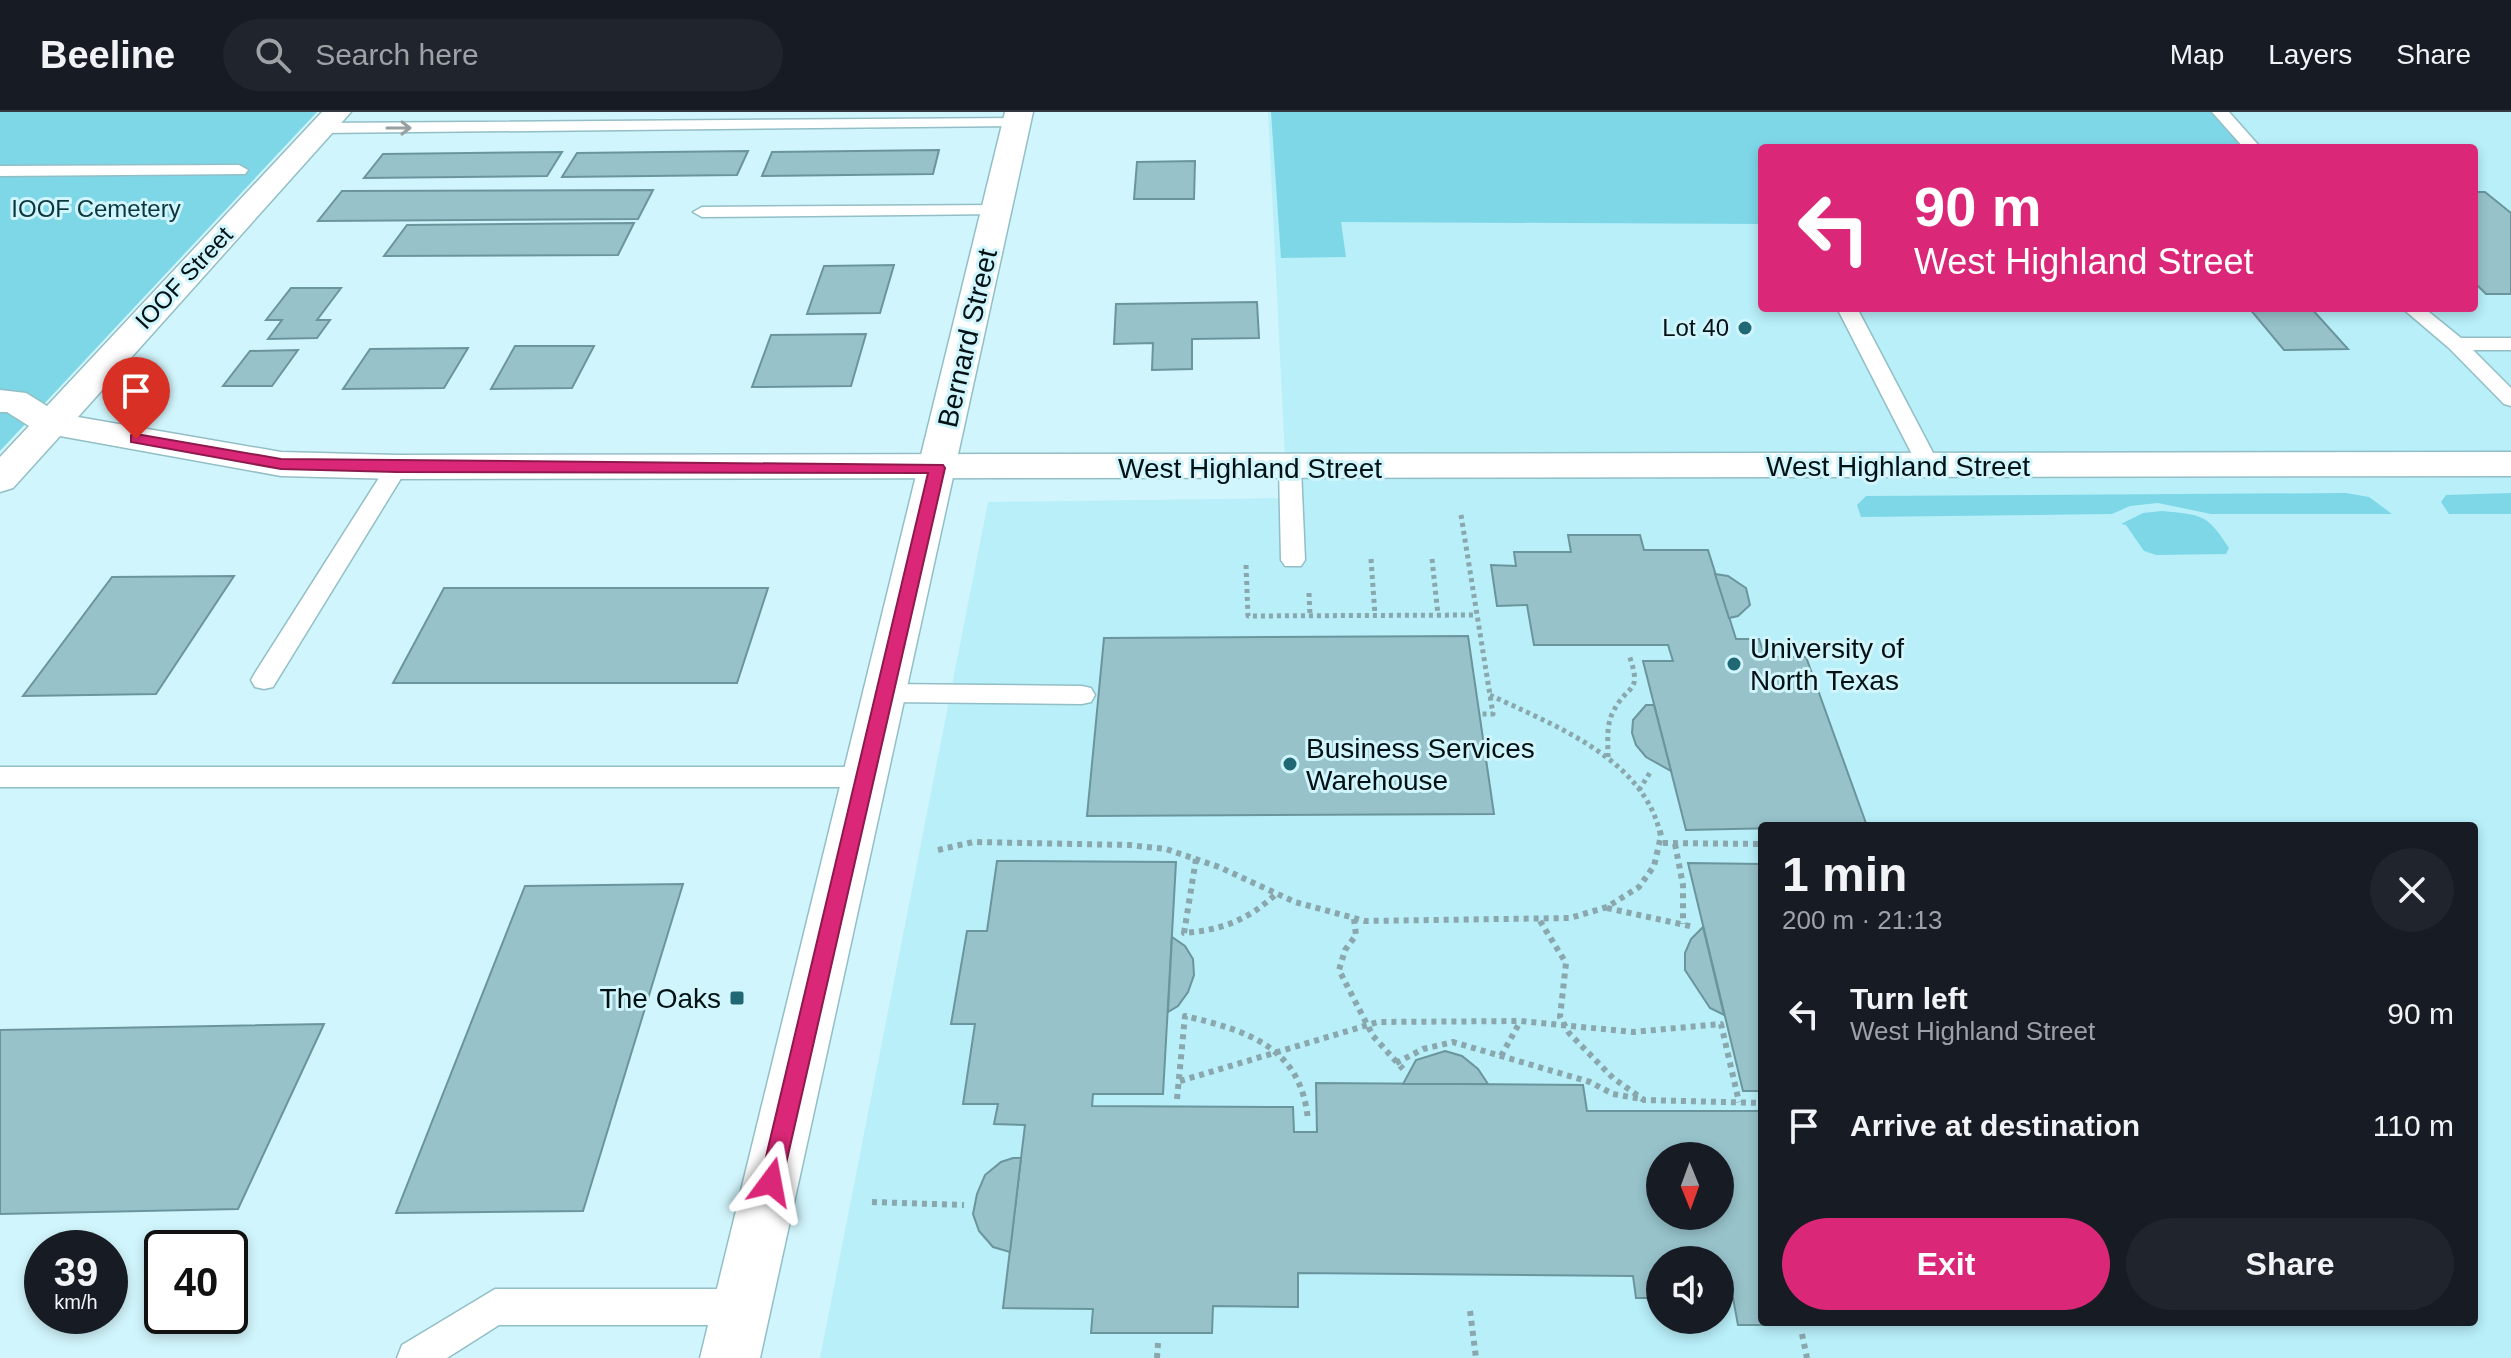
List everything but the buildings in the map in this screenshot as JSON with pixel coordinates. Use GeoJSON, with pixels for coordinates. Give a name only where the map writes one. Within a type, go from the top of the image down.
{"type":"FeatureCollection","features":[{"type":"Feature","properties":{"kind":"street","name":"Bernard Street"},"geometry":{"type":"LineString","coordinates":[[730,1358],[1018,118]]}},
{"type":"Feature","properties":{"kind":"street","name":"IOOF Street"},"geometry":{"type":"LineString","coordinates":[[0,480],[329,120]]}},
{"type":"Feature","properties":{"kind":"street","name":"West Highland Street"},"geometry":{"type":"LineString","coordinates":[[0,401],[14,401],[49,423],[281,464],[397,467],[2511,464]]}},
{"type":"Feature","properties":{"kind":"lane"},"geometry":{"type":"LineString","coordinates":[[2220,112],[2249,144]]}},
{"type":"Feature","properties":{"kind":"lane"},"geometry":{"type":"LineString","coordinates":[[329,120],[1018,118]]}},
{"type":"Feature","properties":{"kind":"lane"},"geometry":{"type":"LineString","coordinates":[[0,171],[239,170]]}},
{"type":"Feature","properties":{"kind":"lane"},"geometry":{"type":"LineString","coordinates":[[702,212],[997,210]]}},
{"type":"Feature","properties":{"kind":"lane"},"geometry":{"type":"LineString","coordinates":[[1849,312],[1929,466]]}},
{"type":"Feature","properties":{"kind":"lane"},"geometry":{"type":"LineString","coordinates":[[2417,312],[2456,344],[2511,400]]}},
{"type":"Feature","properties":{"kind":"lane"},"geometry":{"type":"LineString","coordinates":[[2456,344],[2511,344]]}},
{"type":"Feature","properties":{"kind":"lane"},"geometry":{"type":"LineString","coordinates":[[264,680],[397,467]]}},
{"type":"Feature","properties":{"kind":"lane"},"geometry":{"type":"LineString","coordinates":[[1290,468],[1293,560]]}},
{"type":"Feature","properties":{"kind":"lane"},"geometry":{"type":"LineString","coordinates":[[885,693],[1082,695]]}},
{"type":"Feature","properties":{"kind":"lane"},"geometry":{"type":"LineString","coordinates":[[0,777],[865,777]]}},
{"type":"Feature","properties":{"kind":"lane"},"geometry":{"type":"LineString","coordinates":[[415,1358],[495,1307],[743,1307]]}},
{"type":"Feature","properties":{"kind":"path"},"geometry":{"type":"LineString","coordinates":[[1461,515],[1493,714],[1480,714]]}},
{"type":"Feature","properties":{"kind":"path"},"geometry":{"type":"LineString","coordinates":[[1371,559],[1375,615]]}},
{"type":"Feature","properties":{"kind":"path"},"geometry":{"type":"LineString","coordinates":[[1432,559],[1438,615]]}},
{"type":"Feature","properties":{"kind":"path"},"geometry":{"type":"LineString","coordinates":[[1246,560],[1248,616],[1477,615]]}},
{"type":"Feature","properties":{"kind":"path"},"geometry":{"type":"LineString","coordinates":[[1608,757],[1607,724],[1616,703],[1634,688],[1636,675],[1629,655]]}},
{"type":"Feature","properties":{"kind":"path"},"geometry":{"type":"LineString","coordinates":[[938,850],[973,842],[1129,845],[1166,849],[1276,894],[1337,916],[1365,921],[1540,921],[1570,918],[1606,908],[1640,889],[1663,843],[1664,827],[1653,804],[1608,757],[1490,695]]}},
{"type":"Feature","properties":{"kind":"path"},"geometry":{"type":"LineString","coordinates":[[1639,790],[1651,771]]}},
{"type":"Feature","properties":{"kind":"path"},"geometry":{"type":"LineString","coordinates":[[1663,843],[1758,844]]}},
{"type":"Feature","properties":{"kind":"path"},"geometry":{"type":"LineString","coordinates":[[1675,844],[1683,885],[1683,924]]}},
{"type":"Feature","properties":{"kind":"path"},"geometry":{"type":"LineString","coordinates":[[1196,859],[1184,933],[1231,927],[1255,914],[1276,894]]}},
{"type":"Feature","properties":{"kind":"path"},"geometry":{"type":"LineString","coordinates":[[1606,908],[1694,927]]}},
{"type":"Feature","properties":{"kind":"path"},"geometry":{"type":"LineString","coordinates":[[1354,919],[1356,935],[1345,950],[1339,970],[1359,1007],[1363,1026],[1403,1069]]}},
{"type":"Feature","properties":{"kind":"path"},"geometry":{"type":"LineString","coordinates":[[1540,921],[1566,963],[1560,1017],[1565,1026],[1613,1078],[1644,1100]]}},
{"type":"Feature","properties":{"kind":"path"},"geometry":{"type":"LineString","coordinates":[[1177,1099],[1185,1016],[1218,1023],[1252,1038],[1287,1062],[1304,1089],[1308,1121]]}},
{"type":"Feature","properties":{"kind":"path"},"geometry":{"type":"LineString","coordinates":[[1501,1056],[1521,1021]]}},
{"type":"Feature","properties":{"kind":"path"},"geometry":{"type":"LineString","coordinates":[[1180,1081],[1378,1022],[1521,1021],[1633,1032],[1721,1024],[1739,1102]]}},
{"type":"Feature","properties":{"kind":"path"},"geometry":{"type":"LineString","coordinates":[[1396,1063],[1430,1045],[1453,1042],[1590,1082],[1613,1094],[1644,1100],[1758,1103]]}},
{"type":"Feature","properties":{"kind":"path"},"geometry":{"type":"LineString","coordinates":[[872,1202],[964,1205]]}},
{"type":"Feature","properties":{"kind":"path"},"geometry":{"type":"LineString","coordinates":[[1470,1311],[1476,1358]]}},
{"type":"Feature","properties":{"kind":"path"},"geometry":{"type":"LineString","coordinates":[[1802,1334],[1807,1358]]}},
{"type":"Feature","properties":{"kind":"path"},"geometry":{"type":"LineString","coordinates":[[1157,1358],[1158,1343]]}},
{"type":"Feature","properties":{"kind":"shaded area","name":"University of North Texas"},"geometry":{"type":"Polygon","coordinates":[[[1268,112],[2511,112],[2511,1358],[820,1358],[988,502],[1287,498],[1268,112]]]}},
{"type":"Feature","properties":{"kind":"green space","name":"IOOF Cemetery"},"geometry":{"type":"Polygon","coordinates":[[[0,112],[317,112],[0,451],[0,112]]]}},
{"type":"Feature","properties":{"kind":"green space"},"geometry":{"type":"Polygon","coordinates":[[[1271,112],[2214,112],[2244,144],[1758,144],[1758,224],[1341,222],[1346,257],[1281,258],[1271,112]]]}},
{"type":"Feature","properties":{"kind":"green space"},"geometry":{"type":"Polygon","coordinates":[[[2346,493],[2369,497],[2392,514],[2211,514],[2158,503],[2130,506],[2112,514],[1861,517],[1857,505],[1866,496],[2346,493]]]}},
{"type":"Feature","properties":{"kind":"green space"},"geometry":{"type":"Polygon","coordinates":[[[2511,493],[2511,514],[2449,514],[2441,502],[2446,495],[2511,493]]]}},
{"type":"Feature","properties":{"kind":"green space"},"geometry":{"type":"Polygon","coordinates":[[[2162,511],[2187,514],[2209,522],[2229,548],[2226,554],[2156,555],[2144,551],[2126,525],[2121,524],[2143,513],[2162,511]]]}},
{"type":"Feature","properties":{"kind":"place","name":"Lot 40"},"geometry":{"type":"Point","coordinates":[1745,328]}},
{"type":"Feature","properties":{"kind":"place","name":"University of North Texas"},"geometry":{"type":"Point","coordinates":[1734,664]}},
{"type":"Feature","properties":{"kind":"place","name":"Business Services Warehouse"},"geometry":{"type":"Point","coordinates":[1290,764]}},
{"type":"Feature","properties":{"kind":"place","name":"The Oaks"},"geometry":{"type":"Point","coordinates":[737,998]}},
{"type":"Feature","properties":{"kind":"route"},"geometry":{"type":"LineString","coordinates":[[136,439],[281,464],[937,468],[771,1182]]}}]}
